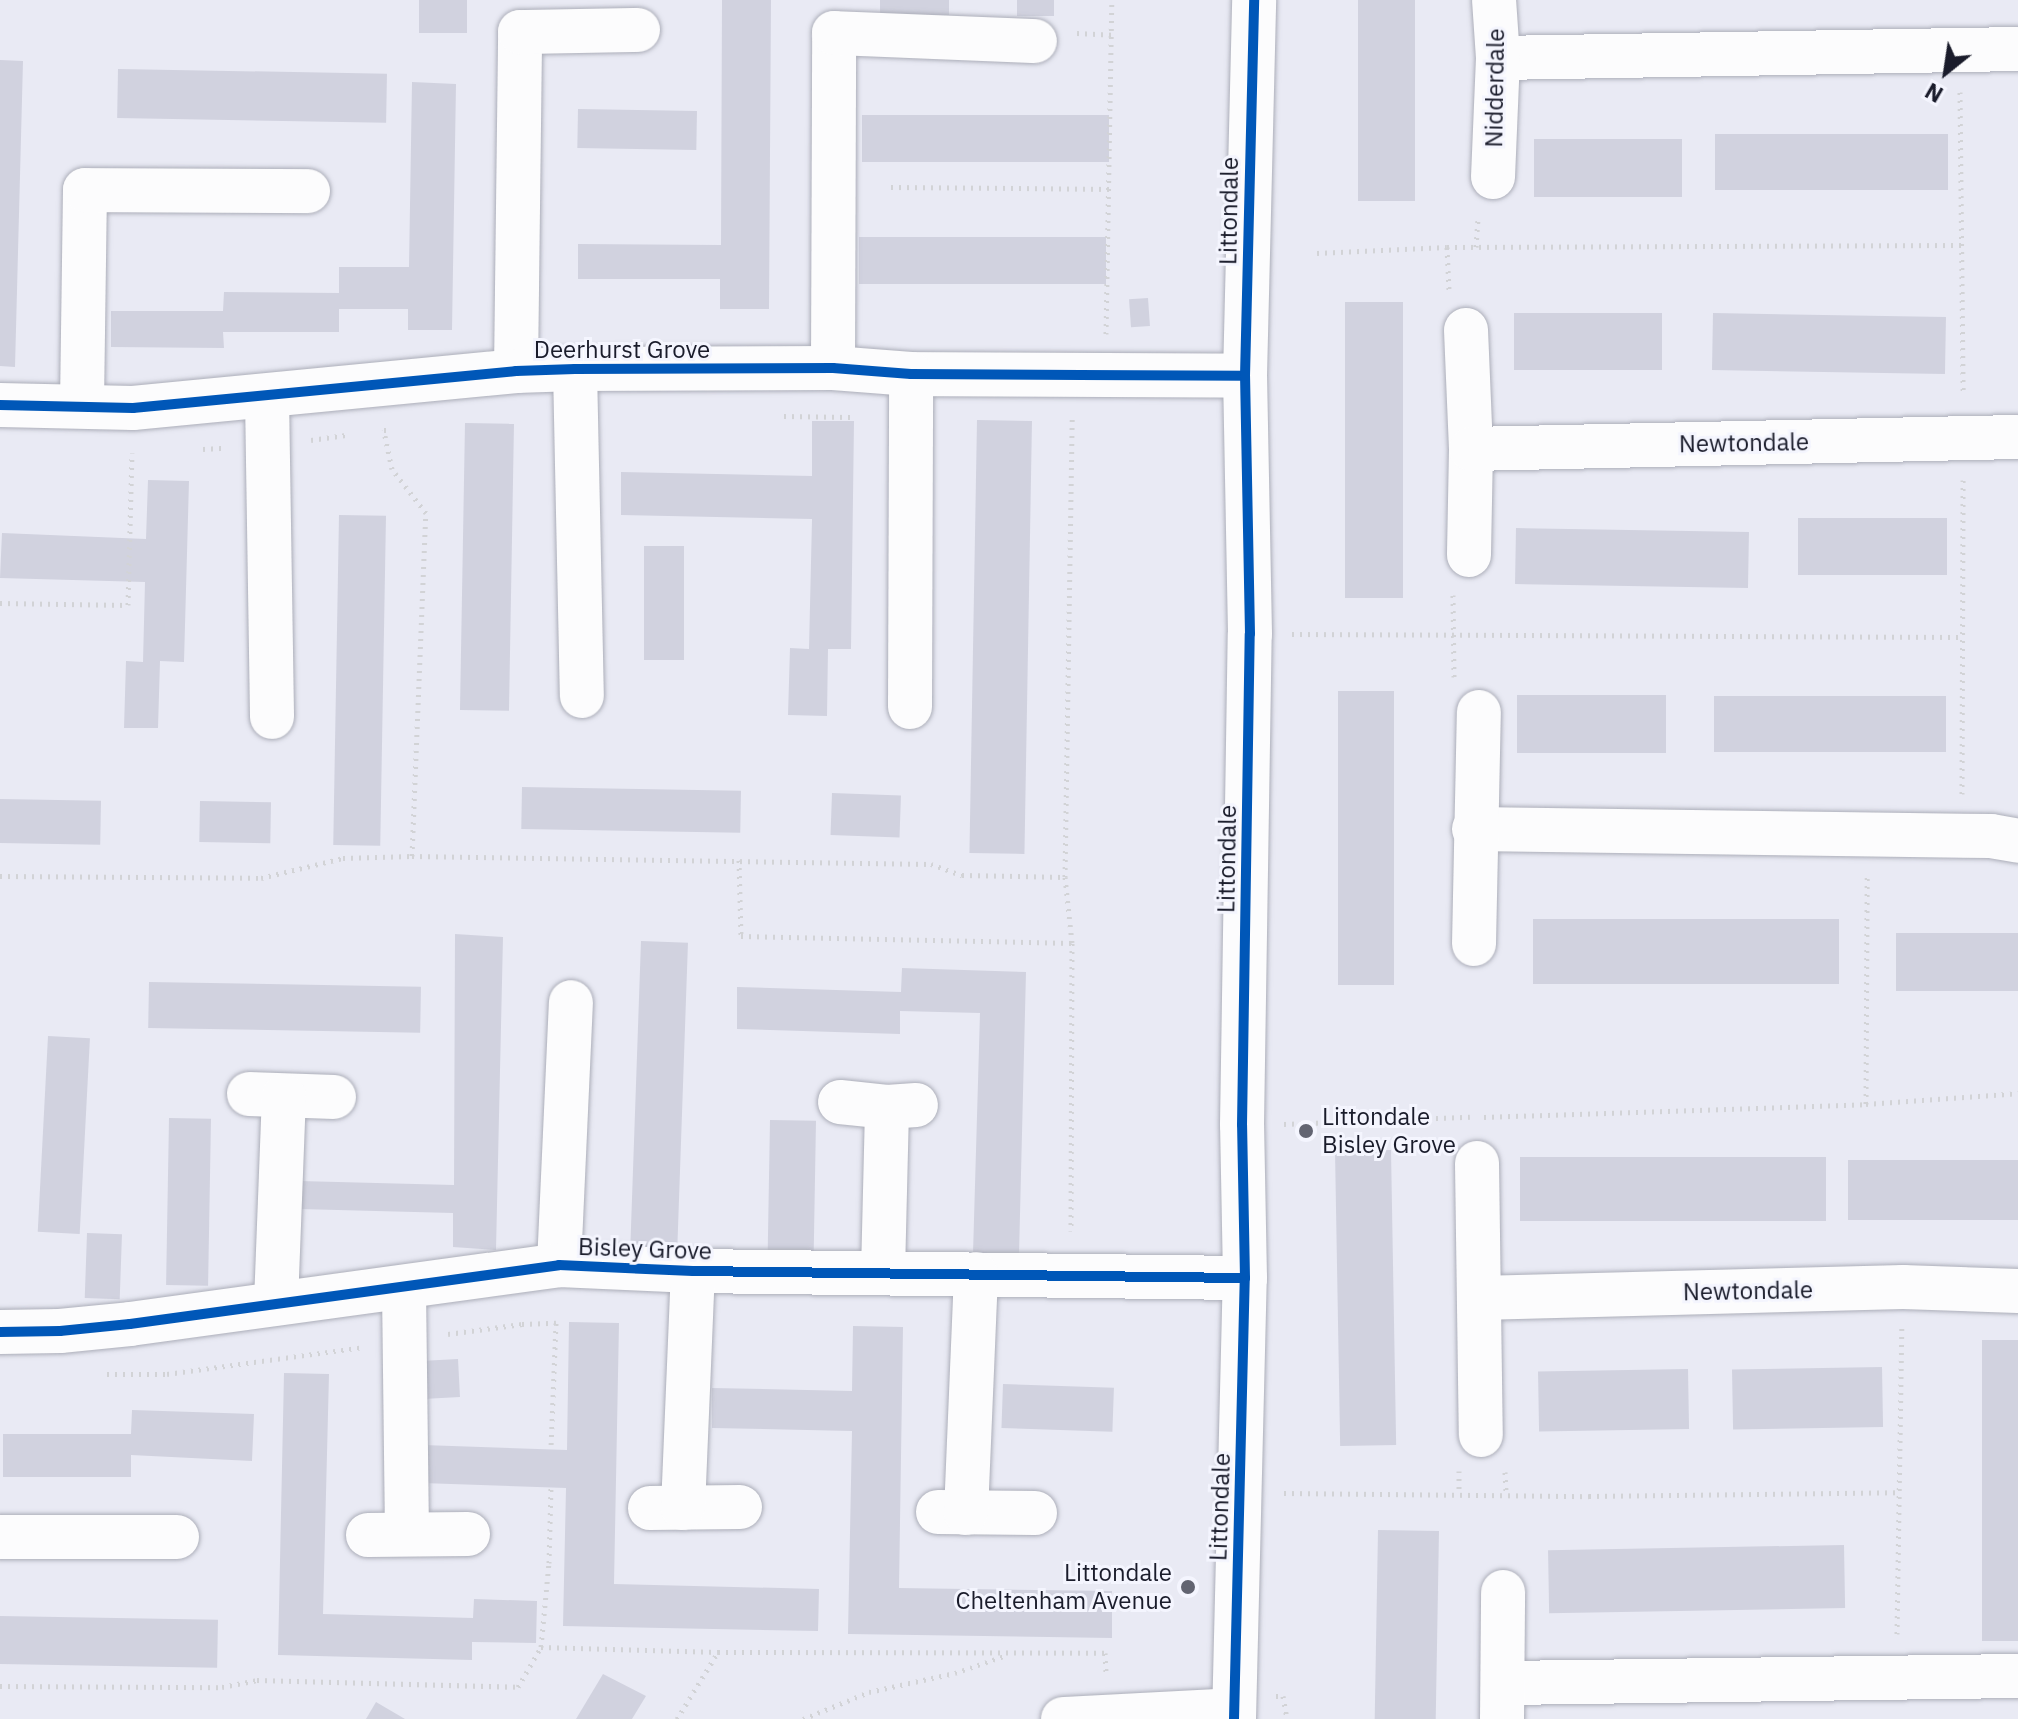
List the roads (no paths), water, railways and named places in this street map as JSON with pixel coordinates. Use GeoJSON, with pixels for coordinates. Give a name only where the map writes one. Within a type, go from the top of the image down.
{"type":"FeatureCollection","features":[{"type":"Feature","properties":{"kind":"street","name":"Littondale"},"geometry":{"type":"LineString","coordinates":[[1234,1714],[1245,1278],[1242,1125],[1250,634],[1245,376],[1254,0]]}},
{"type":"Feature","properties":{"kind":"street","name":"Nidderdale"},"geometry":{"type":"LineString","coordinates":[[1493,177],[1498,58],[1494,0]]}},
{"type":"Feature","properties":{"kind":"street","name":"Deerhurst Grove"},"geometry":{"type":"LineString","coordinates":[[516,371],[520,32],[638,30]]}},
{"type":"Feature","properties":{"kind":"street"},"geometry":{"type":"LineString","coordinates":[[833,368],[834,33],[1035,41]]}},
{"type":"Feature","properties":{"kind":"street"},"geometry":{"type":"LineString","coordinates":[[1498,58],[2018,49]]}},
{"type":"Feature","properties":{"kind":"street"},"geometry":{"type":"LineString","coordinates":[[82,404],[85,190],[308,191]]}},
{"type":"Feature","properties":{"kind":"street"},"geometry":{"type":"LineString","coordinates":[[1466,330],[1471,449],[1469,555]]}},
{"type":"Feature","properties":{"kind":"street","name":"Deerhurst Grove"},"geometry":{"type":"LineString","coordinates":[[0,405],[82,404],[133,408],[516,371],[575,369],[833,368],[911,374],[1245,376]]}},
{"type":"Feature","properties":{"kind":"street","name":"Deerhurst Grove"},"geometry":{"type":"LineString","coordinates":[[575,369],[582,696]]}},
{"type":"Feature","properties":{"kind":"street"},"geometry":{"type":"LineString","coordinates":[[910,707],[911,374]]}},
{"type":"Feature","properties":{"kind":"street"},"geometry":{"type":"LineString","coordinates":[[267,397],[272,717]]}},
{"type":"Feature","properties":{"kind":"street","name":"Newtondale"},"geometry":{"type":"LineString","coordinates":[[1471,449],[2018,437]]}},
{"type":"Feature","properties":{"kind":"street"},"geometry":{"type":"LineString","coordinates":[[1474,944],[1474,829],[1479,712]]}},
{"type":"Feature","properties":{"kind":"street"},"geometry":{"type":"LineString","coordinates":[[1474,829],[1991,836],[2018,841]]}},
{"type":"Feature","properties":{"kind":"street","name":"Bisley Grove"},"geometry":{"type":"LineString","coordinates":[[559,1265],[573,999]]}},
{"type":"Feature","properties":{"kind":"street"},"geometry":{"type":"LineString","coordinates":[[276,1303],[266,1095],[334,1097]]}},
{"type":"Feature","properties":{"kind":"street"},"geometry":{"type":"LineString","coordinates":[[840,1102],[901,1106],[883,1273]]}},
{"type":"Feature","properties":{"kind":"street"},"geometry":{"type":"LineString","coordinates":[[1477,1163],[1481,1435]]}},
{"type":"Feature","properties":{"kind":"street","name":"Bisley Grove"},"geometry":{"type":"LineString","coordinates":[[0,1332],[60,1331],[130,1324],[404,1289],[559,1265],[693,1271],[1245,1278]]}},
{"type":"Feature","properties":{"kind":"street","name":"Bisley Grove"},"geometry":{"type":"LineString","coordinates":[[693,1271],[666,1508],[740,1507]]}},
{"type":"Feature","properties":{"kind":"street"},"geometry":{"type":"LineString","coordinates":[[976,1274],[952,1512],[1035,1513]]}},
{"type":"Feature","properties":{"kind":"street","name":"Newtondale"},"geometry":{"type":"LineString","coordinates":[[1479,1298],[1903,1287],[2018,1291]]}},
{"type":"Feature","properties":{"kind":"street"},"geometry":{"type":"LineString","coordinates":[[404,1289],[405,1342],[388,1534],[468,1534]]}},
{"type":"Feature","properties":{"kind":"street"},"geometry":{"type":"LineString","coordinates":[[0,1537],[177,1537]]}},
{"type":"Feature","properties":{"kind":"street"},"geometry":{"type":"LineString","coordinates":[[1503,1592],[1503,1701],[1896,1678],[2018,1676]]}},
{"type":"Feature","properties":{"kind":"street"},"geometry":{"type":"LineString","coordinates":[[1063,1719],[1234,1714]]}},
{"type":"Feature","properties":{"kind":"place","name":"Littondale Bisley Grove"},"geometry":{"type":"Point","coordinates":[1306,1131]}},
{"type":"Feature","properties":{"kind":"place","name":"Littondale Cheltenham Avenue"},"geometry":{"type":"Point","coordinates":[1188,1587]}}]}
